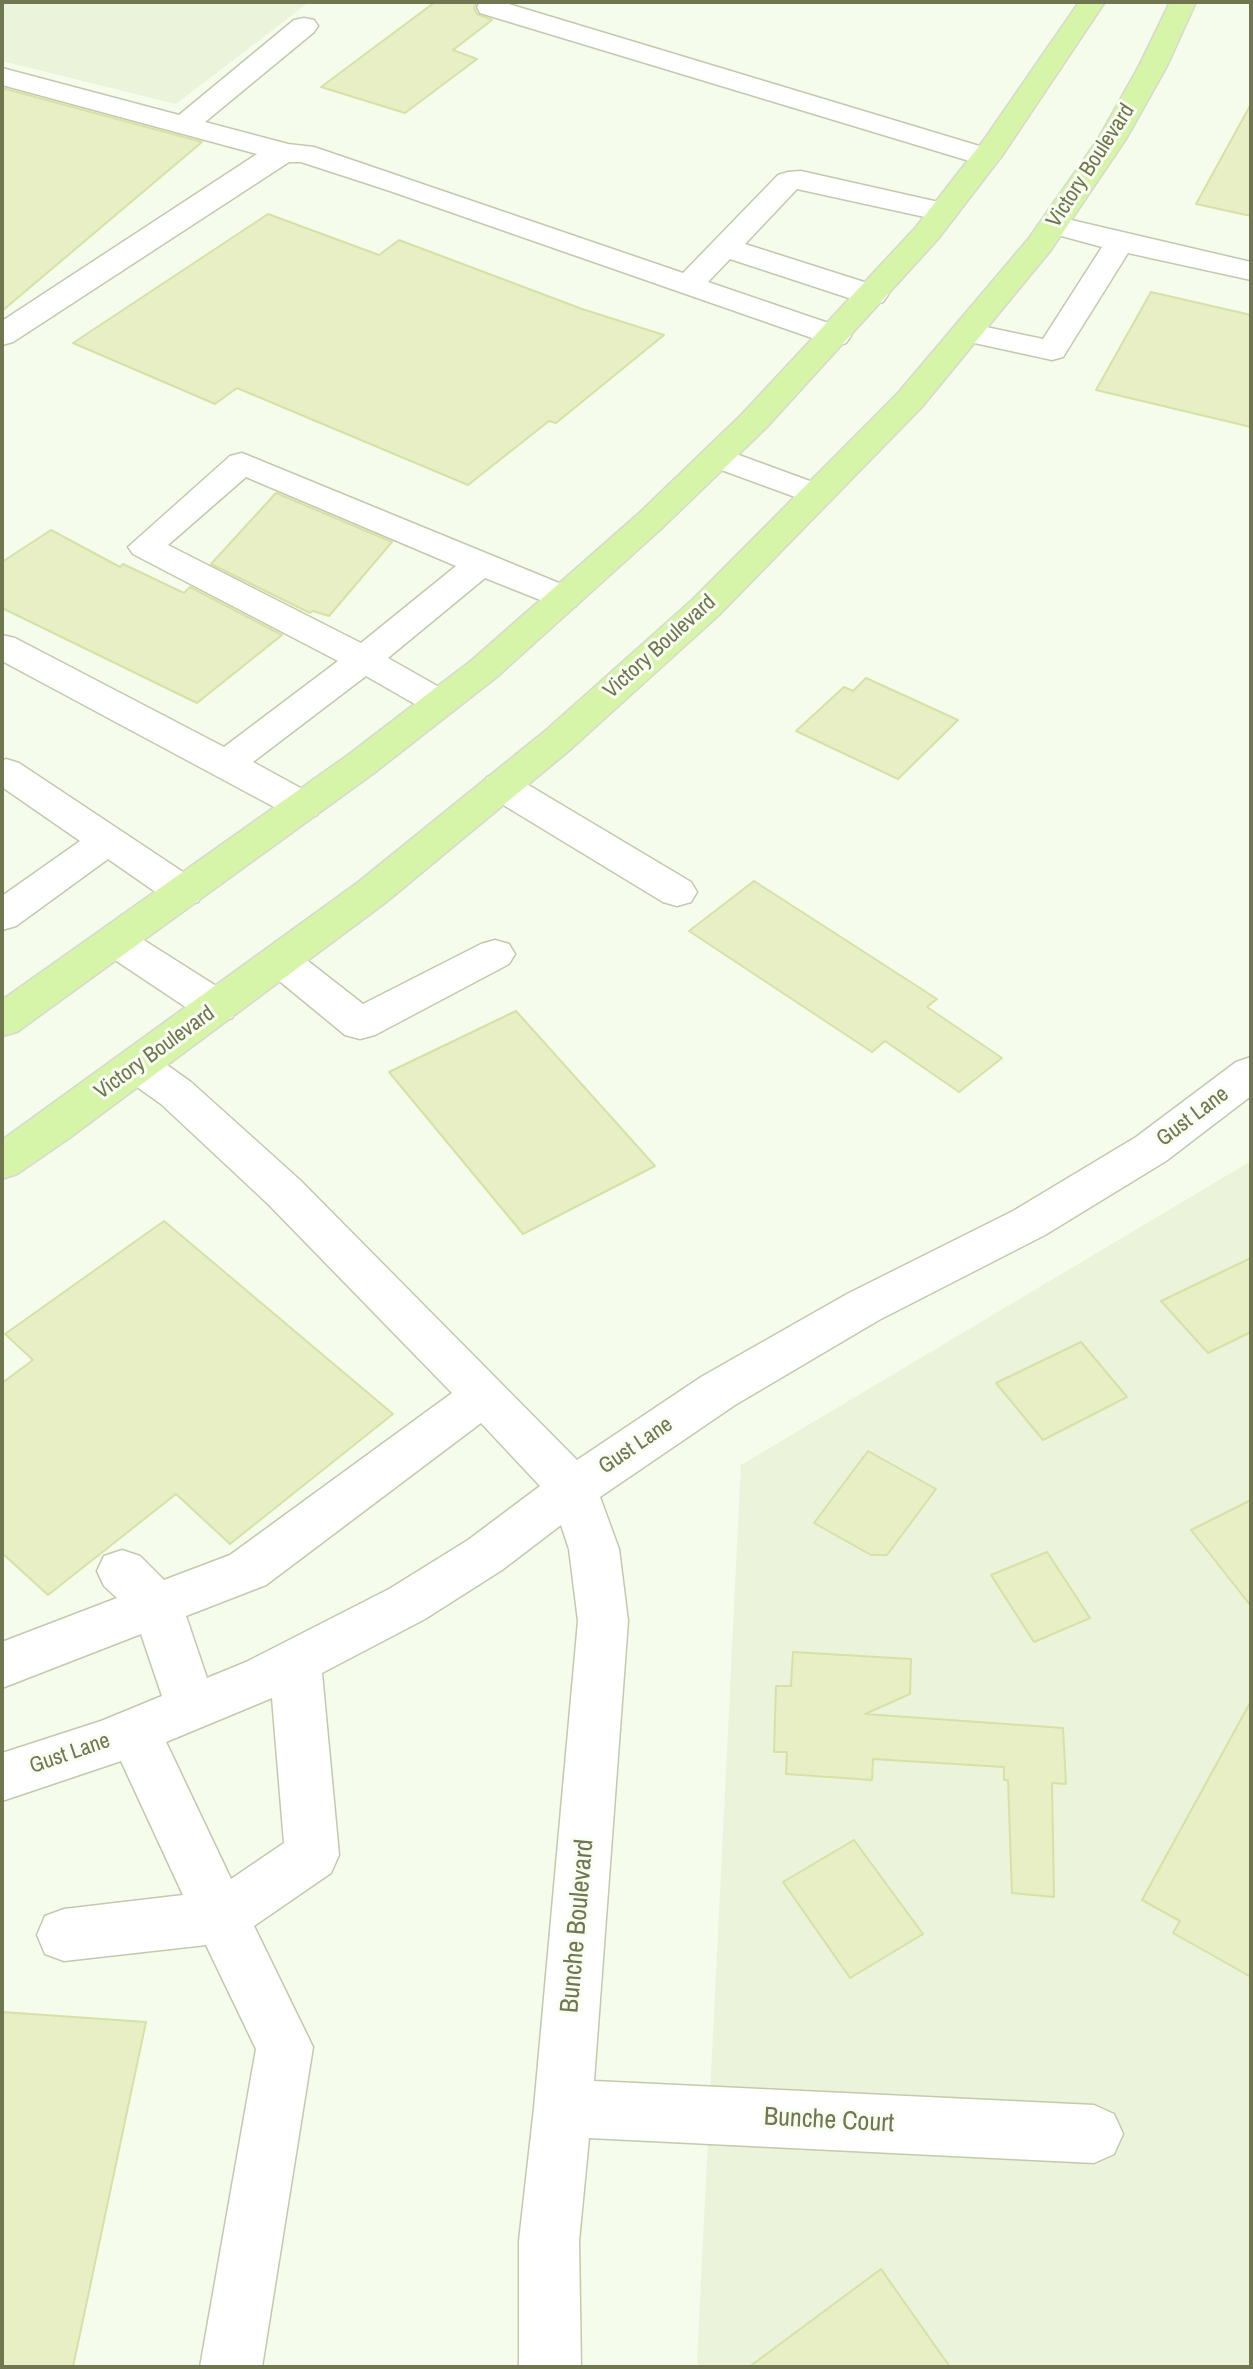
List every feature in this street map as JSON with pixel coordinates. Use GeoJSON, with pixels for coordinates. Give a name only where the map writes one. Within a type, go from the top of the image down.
{"type":"FeatureCollection","features":[{"type":"Feature","properties":{"kind":"main road"},"geometry":{"type":"LineString","coordinates":[[5,1015],[117,942],[485,668],[717,457],[835,336],[943,212],[1044,77],[1092,2]]}},
{"type":"Feature","properties":{"kind":"main road","name":"Victory Boulevard"},"geometry":{"type":"LineString","coordinates":[[2,1162],[138,1066],[371,893],[501,786],[706,607],[909,401],[1054,225],[1112,139],[1153,66],[1183,2]]}},
{"type":"Feature","properties":{"kind":"street"},"geometry":{"type":"LineString","coordinates":[[490,7],[986,157]]}},
{"type":"Feature","properties":{"kind":"street"},"geometry":{"type":"LineString","coordinates":[[185,124],[304,26]]}},
{"type":"Feature","properties":{"kind":"street"},"geometry":{"type":"LineString","coordinates":[[2,76],[287,153],[304,153],[835,336]]}},
{"type":"Feature","properties":{"kind":"street"},"geometry":{"type":"LineString","coordinates":[[2,335],[271,158],[287,153]]}},
{"type":"Feature","properties":{"kind":"street"},"geometry":{"type":"LineString","coordinates":[[688,285],[788,181],[801,180],[943,212]]}},
{"type":"Feature","properties":{"kind":"street"},"geometry":{"type":"LineString","coordinates":[[1054,225],[1251,271]]}},
{"type":"Feature","properties":{"kind":"street"},"geometry":{"type":"LineString","coordinates":[[967,332],[1052,350],[1120,242]]}},
{"type":"Feature","properties":{"kind":"street"},"geometry":{"type":"LineString","coordinates":[[724,247],[872,295]]}},
{"type":"Feature","properties":{"kind":"street"},"geometry":{"type":"LineString","coordinates":[[717,457],[817,495]]}},
{"type":"Feature","properties":{"kind":"street"},"geometry":{"type":"LineString","coordinates":[[440,703],[364,659],[145,547],[242,463],[563,598]]}},
{"type":"Feature","properties":{"kind":"street"},"geometry":{"type":"LineString","coordinates":[[226,764],[364,659],[481,563]]}},
{"type":"Feature","properties":{"kind":"street"},"geometry":{"type":"LineString","coordinates":[[2,646],[303,806]]}},
{"type":"Feature","properties":{"kind":"street"},"geometry":{"type":"LineString","coordinates":[[6,772],[184,892]]}},
{"type":"Feature","properties":{"kind":"street"},"geometry":{"type":"LineString","coordinates":[[501,786],[677,892]]}},
{"type":"Feature","properties":{"kind":"street"},"geometry":{"type":"LineString","coordinates":[[2,916],[108,840]]}},
{"type":"Feature","properties":{"kind":"street"},"geometry":{"type":"LineString","coordinates":[[117,942],[217,1007]]}},
{"type":"Feature","properties":{"kind":"street"},"geometry":{"type":"LineString","coordinates":[[280,960],[360,1024],[495,954]]}},
{"type":"Feature","properties":{"kind":"street"},"geometry":{"type":"LineString","coordinates":[[138,1066],[176,1093],[284,1192],[573,1489]]}},
{"type":"Feature","properties":{"kind":"street","name":"Gust Lane"},"geometry":{"type":"LineString","coordinates":[[2,1777],[135,1732],[295,1662],[407,1604],[472,1564],[573,1489],[718,1391],[863,1307],[1029,1223],[1151,1149],[1251,1073]]}},
{"type":"Feature","properties":{"kind":"street"},"geometry":{"type":"LineString","coordinates":[[2,1665],[248,1570],[484,1395]]}},
{"type":"Feature","properties":{"kind":"street","name":"Bunche Boulevard"},"geometry":{"type":"LineString","coordinates":[[550,2367],[549,2241],[563,2108],[603,1621],[594,1549],[573,1489]]}},
{"type":"Feature","properties":{"kind":"street"},"geometry":{"type":"LineString","coordinates":[[122,1571],[157,1606],[192,1707]]}},
{"type":"Feature","properties":{"kind":"street"},"geometry":{"type":"LineString","coordinates":[[64,1935],[221,1917],[312,1855],[295,1662]]}},
{"type":"Feature","properties":{"kind":"street"},"geometry":{"type":"LineString","coordinates":[[135,1732],[285,2047],[231,2367]]}},
{"type":"Feature","properties":{"kind":"street","name":"Bunche Court"},"geometry":{"type":"LineString","coordinates":[[563,2108],[1094,2134]]}},
{"type":"Feature","properties":{"kind":"shaded area"},"geometry":{"type":"Polygon","coordinates":[[[2,2],[309,2],[176,104],[2,61],[2,2]]]}},
{"type":"Feature","properties":{"kind":"shaded area"},"geometry":{"type":"Polygon","coordinates":[[[1251,1161],[1251,2367],[700,2367],[697,2361],[741,1465],[1251,1161]]]}},
{"type":"Feature","properties":{"kind":"building"},"geometry":{"type":"Polygon","coordinates":[[[435,2],[476,2],[474,8],[477,14],[492,20],[453,50],[477,59],[405,113],[321,87],[435,2]]]}},
{"type":"Feature","properties":{"kind":"building"},"geometry":{"type":"Polygon","coordinates":[[[2,88],[202,142],[2,311],[2,88]]]}},
{"type":"Feature","properties":{"kind":"building"},"geometry":{"type":"Polygon","coordinates":[[[1251,104],[1251,216],[1196,204],[1251,104]]]}},
{"type":"Feature","properties":{"kind":"building"},"geometry":{"type":"Polygon","coordinates":[[[268,214],[379,255],[399,240],[582,309],[664,335],[556,423],[549,421],[468,485],[237,388],[215,404],[73,343],[268,214]]]}},
{"type":"Feature","properties":{"kind":"building"},"geometry":{"type":"Polygon","coordinates":[[[1151,292],[1251,315],[1251,427],[1096,390],[1151,292]]]}},
{"type":"Feature","properties":{"kind":"building"},"geometry":{"type":"Polygon","coordinates":[[[276,493],[392,542],[329,616],[313,611],[310,613],[211,564],[276,493]]]}},
{"type":"Feature","properties":{"kind":"building"},"geometry":{"type":"Polygon","coordinates":[[[51,530],[120,567],[123,564],[184,593],[190,587],[282,635],[197,703],[2,608],[2,562],[51,530]]]}},
{"type":"Feature","properties":{"kind":"building"},"geometry":{"type":"Polygon","coordinates":[[[866,678],[958,720],[898,779],[796,731],[844,687],[853,691],[866,678]]]}},
{"type":"Feature","properties":{"kind":"building"},"geometry":{"type":"Polygon","coordinates":[[[754,881],[937,999],[927,1007],[1002,1058],[959,1092],[885,1041],[872,1052],[689,931],[754,881]]]}},
{"type":"Feature","properties":{"kind":"building"},"geometry":{"type":"Polygon","coordinates":[[[516,1011],[655,1166],[523,1234],[389,1072],[516,1011]]]}},
{"type":"Feature","properties":{"kind":"building"},"geometry":{"type":"Polygon","coordinates":[[[164,1221],[393,1414],[230,1544],[176,1494],[48,1595],[2,1553],[2,1383],[33,1360],[5,1334],[164,1221]]]}},
{"type":"Feature","properties":{"kind":"building"},"geometry":{"type":"Polygon","coordinates":[[[1251,1258],[1251,1332],[1208,1353],[1161,1301],[1251,1258]]]}},
{"type":"Feature","properties":{"kind":"building"},"geometry":{"type":"Polygon","coordinates":[[[1081,1342],[1127,1397],[1043,1440],[996,1383],[1081,1342]]]}},
{"type":"Feature","properties":{"kind":"building"},"geometry":{"type":"Polygon","coordinates":[[[868,1451],[936,1489],[887,1555],[871,1555],[814,1523],[868,1451]]]}},
{"type":"Feature","properties":{"kind":"building"},"geometry":{"type":"Polygon","coordinates":[[[1251,1500],[1251,1606],[1191,1530],[1251,1500]]]}},
{"type":"Feature","properties":{"kind":"building"},"geometry":{"type":"Polygon","coordinates":[[[1047,1552],[1090,1618],[1034,1642],[991,1575],[1047,1552]]]}},
{"type":"Feature","properties":{"kind":"building"},"geometry":{"type":"Polygon","coordinates":[[[793,1652],[911,1659],[910,1694],[865,1714],[1063,1728],[1066,1784],[1052,1783],[1054,1897],[1012,1893],[1008,1780],[1004,1780],[1004,1767],[873,1759],[872,1780],[786,1774],[787,1752],[774,1752],[776,1686],[791,1686],[793,1652]]]}},
{"type":"Feature","properties":{"kind":"building"},"geometry":{"type":"Polygon","coordinates":[[[1251,1701],[1251,1977],[1173,1933],[1180,1921],[1142,1900],[1251,1701]]]}},
{"type":"Feature","properties":{"kind":"building"},"geometry":{"type":"Polygon","coordinates":[[[854,1840],[923,1934],[850,1978],[783,1882],[854,1840]]]}},
{"type":"Feature","properties":{"kind":"building"},"geometry":{"type":"Polygon","coordinates":[[[2,2012],[146,2022],[73,2367],[2,2367],[2,2012]]]}},
{"type":"Feature","properties":{"kind":"building"},"geometry":{"type":"Polygon","coordinates":[[[881,2269],[950,2367],[749,2367],[881,2269]]]}}]}
